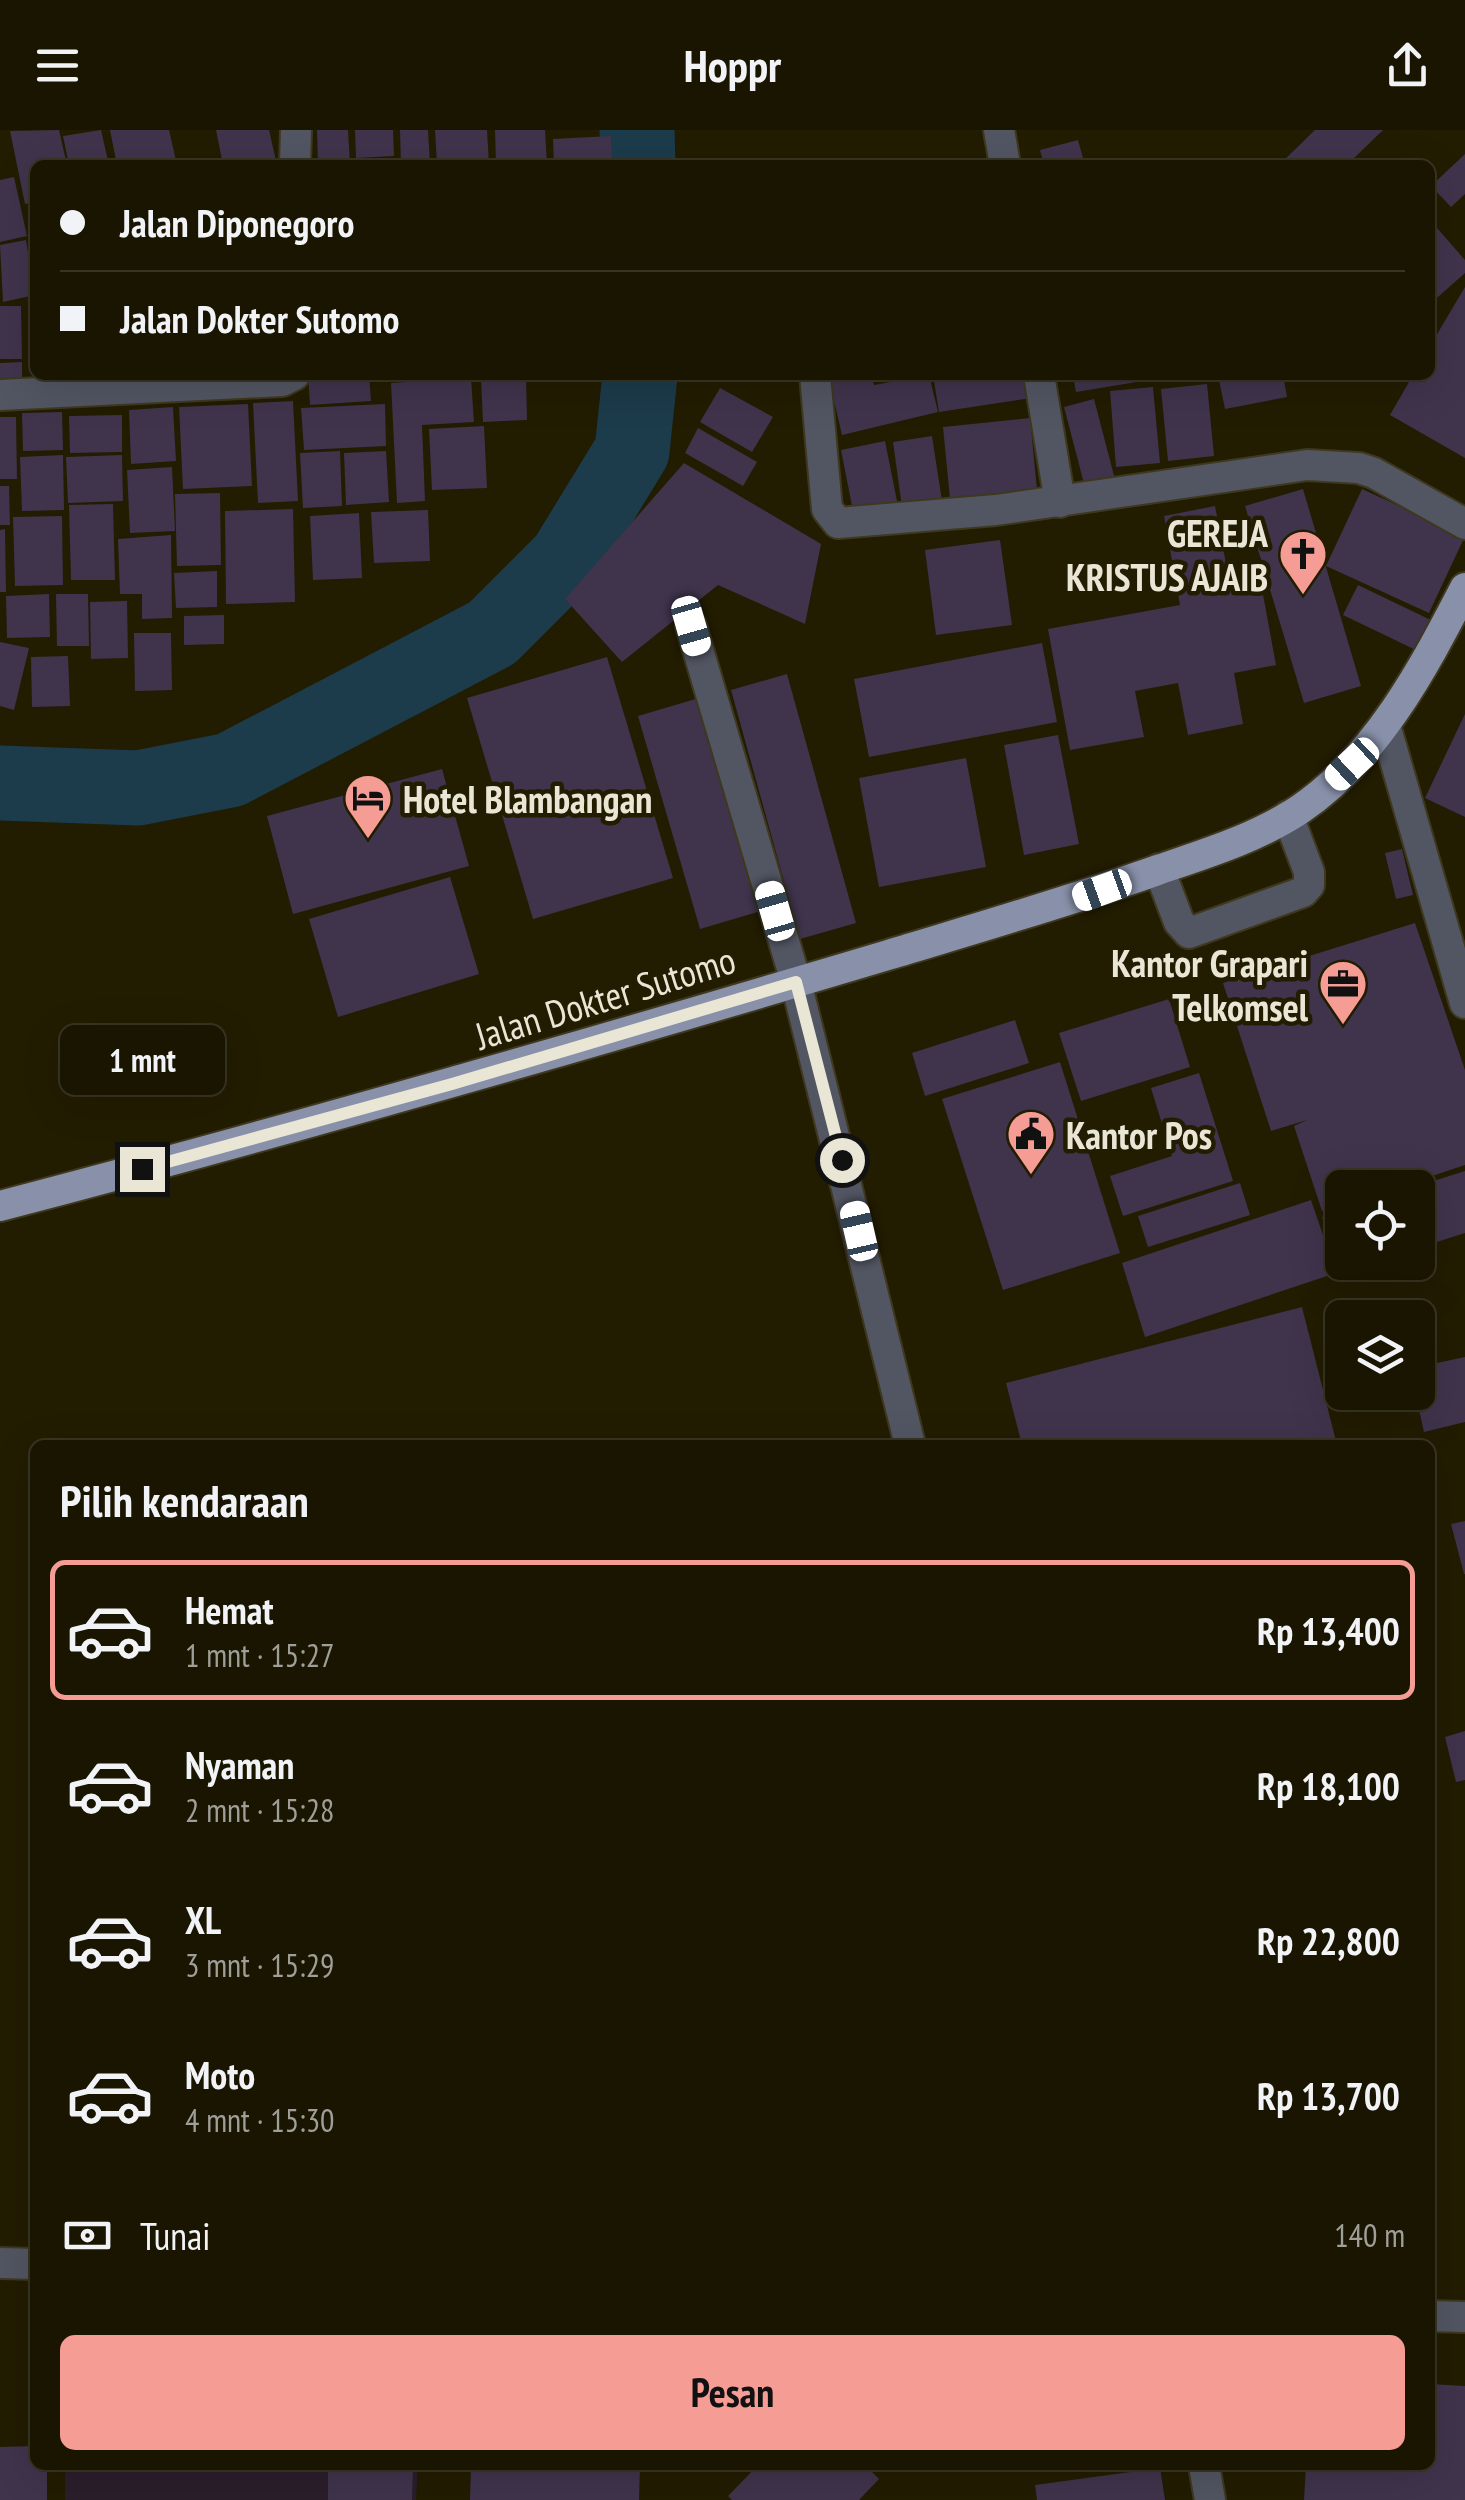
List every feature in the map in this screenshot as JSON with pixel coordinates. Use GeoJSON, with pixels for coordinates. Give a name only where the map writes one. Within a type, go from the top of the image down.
{"type":"FeatureCollection","features":[{"type":"Feature","properties":{"kind":"main road","name":"Jalan Dokter Sutomo"},"geometry":{"type":"LineString","coordinates":[[0,1206],[452,1084],[1073,900],[1261,831],[1288,816],[1339,777],[1384,725],[1465,588]]}},
{"type":"Feature","properties":{"kind":"street"},"geometry":{"type":"LineString","coordinates":[[296,130],[296,160]]}},
{"type":"Feature","properties":{"kind":"street"},"geometry":{"type":"LineString","coordinates":[[999,130],[1004,160]]}},
{"type":"Feature","properties":{"kind":"street"},"geometry":{"type":"LineString","coordinates":[[0,395],[284,380]]}},
{"type":"Feature","properties":{"kind":"street"},"geometry":{"type":"LineString","coordinates":[[815,380],[826,502],[832,521],[846,525],[1060,502],[1247,472],[1342,466],[1394,482],[1465,524]]}},
{"type":"Feature","properties":{"kind":"street"},"geometry":{"type":"LineString","coordinates":[[1040,380],[1060,502]]}},
{"type":"Feature","properties":{"kind":"street"},"geometry":{"type":"LineString","coordinates":[[691,626],[796,982],[909,1440]]}},
{"type":"Feature","properties":{"kind":"street"},"geometry":{"type":"LineString","coordinates":[[1384,725],[1465,1003]]}},
{"type":"Feature","properties":{"kind":"street"},"geometry":{"type":"LineString","coordinates":[[1159,869],[1179,922],[1188,933],[1303,892],[1309,885],[1309,872],[1288,816]]}},
{"type":"Feature","properties":{"kind":"street"},"geometry":{"type":"LineString","coordinates":[[0,2263],[30,2264]]}},
{"type":"Feature","properties":{"kind":"street"},"geometry":{"type":"LineString","coordinates":[[1435,2316],[1465,2317]]}},
{"type":"Feature","properties":{"kind":"street"},"geometry":{"type":"LineString","coordinates":[[1205,2470],[1210,2500]]}},
{"type":"Feature","properties":{"kind":"shaded area"},"geometry":{"type":"Polygon","coordinates":[[[65,2470],[418,2470],[416,2500],[65,2500],[65,2470]]]}},
{"type":"Feature","properties":{"kind":"building"},"geometry":{"type":"Polygon","coordinates":[[[59,130],[66,160],[30,160],[30,203],[25,204],[10,131],[59,130]]]}},
{"type":"Feature","properties":{"kind":"building"},"geometry":{"type":"Polygon","coordinates":[[[101,130],[108,160],[68,160],[63,136],[101,130]]]}},
{"type":"Feature","properties":{"kind":"building"},"geometry":{"type":"Polygon","coordinates":[[[110,130],[169,130],[176,160],[116,160],[110,130]]]}},
{"type":"Feature","properties":{"kind":"building"},"geometry":{"type":"Polygon","coordinates":[[[216,130],[269,130],[276,160],[222,160],[216,130]]]}},
{"type":"Feature","properties":{"kind":"building"},"geometry":{"type":"Polygon","coordinates":[[[317,130],[348,130],[350,160],[318,160],[317,130]]]}},
{"type":"Feature","properties":{"kind":"building"},"geometry":{"type":"Polygon","coordinates":[[[355,130],[393,130],[394,156],[356,158],[355,130]]]}},
{"type":"Feature","properties":{"kind":"building"},"geometry":{"type":"Polygon","coordinates":[[[400,130],[428,130],[430,160],[401,160],[400,130]]]}},
{"type":"Feature","properties":{"kind":"building"},"geometry":{"type":"Polygon","coordinates":[[[435,130],[487,130],[489,160],[437,160],[435,130]]]}},
{"type":"Feature","properties":{"kind":"building"},"geometry":{"type":"Polygon","coordinates":[[[495,130],[545,130],[547,160],[496,160],[495,130]]]}},
{"type":"Feature","properties":{"kind":"building"},"geometry":{"type":"Polygon","coordinates":[[[1315,130],[1383,130],[1352,160],[1284,160],[1315,130]]]}},
{"type":"Feature","properties":{"kind":"building"},"geometry":{"type":"Polygon","coordinates":[[[611,136],[612,160],[554,160],[553,139],[611,136]]]}},
{"type":"Feature","properties":{"kind":"building"},"geometry":{"type":"Polygon","coordinates":[[[1078,140],[1084,160],[1043,160],[1040,150],[1078,140]]]}},
{"type":"Feature","properties":{"kind":"building"},"geometry":{"type":"Polygon","coordinates":[[[1465,154],[1465,194],[1451,207],[1435,190],[1435,182],[1465,154]]]}},
{"type":"Feature","properties":{"kind":"building"},"geometry":{"type":"Polygon","coordinates":[[[14,177],[27,236],[0,242],[0,180],[14,177]]]}},
{"type":"Feature","properties":{"kind":"building"},"geometry":{"type":"Polygon","coordinates":[[[1435,226],[1465,260],[1465,273],[1435,300],[1435,226]]]}},
{"type":"Feature","properties":{"kind":"building"},"geometry":{"type":"Polygon","coordinates":[[[26,240],[30,296],[3,302],[0,245],[26,240]]]}},
{"type":"Feature","properties":{"kind":"building"},"geometry":{"type":"Polygon","coordinates":[[[1465,287],[1465,458],[1390,415],[1410,380],[1435,380],[1435,338],[1465,287]]]}},
{"type":"Feature","properties":{"kind":"building"},"geometry":{"type":"Polygon","coordinates":[[[0,306],[21,306],[22,359],[0,359],[0,306]]]}},
{"type":"Feature","properties":{"kind":"building"},"geometry":{"type":"Polygon","coordinates":[[[22,362],[22,387],[0,387],[0,363],[22,362]]]}},
{"type":"Feature","properties":{"kind":"building"},"geometry":{"type":"Polygon","coordinates":[[[308,380],[369,380],[371,401],[310,405],[308,380]]]}},
{"type":"Feature","properties":{"kind":"building"},"geometry":{"type":"Polygon","coordinates":[[[471,380],[474,422],[422,425],[425,501],[397,503],[391,383],[471,380]]]}},
{"type":"Feature","properties":{"kind":"building"},"geometry":{"type":"Polygon","coordinates":[[[481,380],[526,380],[527,420],[483,422],[481,380]]]}},
{"type":"Feature","properties":{"kind":"building"},"geometry":{"type":"Polygon","coordinates":[[[829,380],[872,380],[874,385],[930,380],[938,412],[842,435],[829,380]]]}},
{"type":"Feature","properties":{"kind":"building"},"geometry":{"type":"Polygon","coordinates":[[[934,380],[1035,380],[1038,397],[939,412],[934,380]]]}},
{"type":"Feature","properties":{"kind":"building"},"geometry":{"type":"Polygon","coordinates":[[[1074,380],[1149,380],[1076,392],[1074,380]]]}},
{"type":"Feature","properties":{"kind":"building"},"geometry":{"type":"Polygon","coordinates":[[[1219,380],[1284,380],[1287,397],[1225,409],[1219,380]]]}},
{"type":"Feature","properties":{"kind":"building"},"geometry":{"type":"Polygon","coordinates":[[[1207,384],[1214,456],[1168,461],[1161,389],[1207,384]]]}},
{"type":"Feature","properties":{"kind":"building"},"geometry":{"type":"Polygon","coordinates":[[[1153,387],[1160,463],[1116,467],[1110,391],[1153,387]]]}},
{"type":"Feature","properties":{"kind":"building"},"geometry":{"type":"Polygon","coordinates":[[[720,388],[773,417],[752,452],[700,422],[720,388]]]}},
{"type":"Feature","properties":{"kind":"building"},"geometry":{"type":"Polygon","coordinates":[[[1094,399],[1117,487],[1087,495],[1064,407],[1094,399]]]}},
{"type":"Feature","properties":{"kind":"building"},"geometry":{"type":"Polygon","coordinates":[[[293,401],[298,501],[258,503],[253,403],[293,401]]]}},
{"type":"Feature","properties":{"kind":"building"},"geometry":{"type":"Polygon","coordinates":[[[248,404],[252,486],[183,489],[179,407],[248,404]]]}},
{"type":"Feature","properties":{"kind":"building"},"geometry":{"type":"Polygon","coordinates":[[[385,404],[386,446],[304,450],[301,408],[385,404]]]}},
{"type":"Feature","properties":{"kind":"building"},"geometry":{"type":"Polygon","coordinates":[[[173,407],[176,461],[131,464],[129,410],[173,407]]]}},
{"type":"Feature","properties":{"kind":"building"},"geometry":{"type":"Polygon","coordinates":[[[62,412],[63,450],[23,451],[22,413],[62,412]]]}},
{"type":"Feature","properties":{"kind":"building"},"geometry":{"type":"Polygon","coordinates":[[[122,415],[122,452],[70,453],[69,416],[122,415]]]}},
{"type":"Feature","properties":{"kind":"building"},"geometry":{"type":"Polygon","coordinates":[[[0,417],[16,417],[17,479],[0,479],[0,417]]]}},
{"type":"Feature","properties":{"kind":"building"},"geometry":{"type":"Polygon","coordinates":[[[1030,418],[1038,500],[951,509],[943,427],[1030,418]]]}},
{"type":"Feature","properties":{"kind":"building"},"geometry":{"type":"Polygon","coordinates":[[[484,426],[487,488],[432,490],[429,429],[484,426]]]}},
{"type":"Feature","properties":{"kind":"building"},"geometry":{"type":"Polygon","coordinates":[[[698,428],[757,462],[743,486],[685,453],[698,428]]]}},
{"type":"Feature","properties":{"kind":"building"},"geometry":{"type":"Polygon","coordinates":[[[932,436],[942,501],[902,507],[893,442],[932,436]]]}},
{"type":"Feature","properties":{"kind":"building"},"geometry":{"type":"Polygon","coordinates":[[[885,441],[898,506],[854,516],[841,450],[885,441]]]}},
{"type":"Feature","properties":{"kind":"building"},"geometry":{"type":"Polygon","coordinates":[[[340,451],[342,506],[303,508],[300,453],[340,451]]]}},
{"type":"Feature","properties":{"kind":"building"},"geometry":{"type":"Polygon","coordinates":[[[386,451],[389,502],[346,505],[344,453],[386,451]]]}},
{"type":"Feature","properties":{"kind":"building"},"geometry":{"type":"Polygon","coordinates":[[[63,455],[64,510],[22,511],[20,457],[63,455]]]}},
{"type":"Feature","properties":{"kind":"building"},"geometry":{"type":"Polygon","coordinates":[[[122,455],[123,501],[68,503],[66,457],[122,455]]]}},
{"type":"Feature","properties":{"kind":"building"},"geometry":{"type":"Polygon","coordinates":[[[684,463],[821,544],[805,624],[718,585],[622,662],[565,599],[684,463]]]}},
{"type":"Feature","properties":{"kind":"building"},"geometry":{"type":"Polygon","coordinates":[[[172,467],[175,531],[130,533],[127,470],[172,467]]]}},
{"type":"Feature","properties":{"kind":"building"},"geometry":{"type":"Polygon","coordinates":[[[0,486],[9,486],[10,525],[0,525],[0,486]]]}},
{"type":"Feature","properties":{"kind":"building","name":"GEREJA KRISTUS AJAIB"},"geometry":{"type":"Polygon","coordinates":[[[1303,489],[1361,686],[1304,703],[1245,506],[1303,489]]]}},
{"type":"Feature","properties":{"kind":"building"},"geometry":{"type":"Polygon","coordinates":[[[1362,489],[1465,536],[1429,613],[1326,566],[1362,489]]]}},
{"type":"Feature","properties":{"kind":"building"},"geometry":{"type":"Polygon","coordinates":[[[220,493],[221,565],[177,566],[175,494],[220,493]]]}},
{"type":"Feature","properties":{"kind":"building"},"geometry":{"type":"Polygon","coordinates":[[[113,504],[115,580],[71,580],[69,505],[113,504]]]}},
{"type":"Feature","properties":{"kind":"building"},"geometry":{"type":"Polygon","coordinates":[[[1215,506],[1232,595],[1262,589],[1276,665],[1234,673],[1243,724],[1188,735],[1178,683],[1135,691],[1144,737],[1070,750],[1048,629],[1180,605],[1164,516],[1215,506]]]}},
{"type":"Feature","properties":{"kind":"building"},"geometry":{"type":"Polygon","coordinates":[[[293,509],[295,602],[226,604],[225,511],[293,509]]]}},
{"type":"Feature","properties":{"kind":"building"},"geometry":{"type":"Polygon","coordinates":[[[428,510],[430,561],[374,563],[371,512],[428,510]]]}},
{"type":"Feature","properties":{"kind":"building"},"geometry":{"type":"Polygon","coordinates":[[[359,513],[362,578],[313,580],[310,516],[359,513]]]}},
{"type":"Feature","properties":{"kind":"building"},"geometry":{"type":"Polygon","coordinates":[[[62,516],[63,585],[15,586],[13,517],[62,516]]]}},
{"type":"Feature","properties":{"kind":"building"},"geometry":{"type":"Polygon","coordinates":[[[5,529],[6,592],[0,592],[0,530],[5,529]]]}},
{"type":"Feature","properties":{"kind":"building"},"geometry":{"type":"Polygon","coordinates":[[[171,535],[172,618],[142,619],[142,594],[120,594],[118,539],[171,535]]]}},
{"type":"Feature","properties":{"kind":"building"},"geometry":{"type":"Polygon","coordinates":[[[1000,540],[1012,625],[936,635],[925,550],[1000,540]]]}},
{"type":"Feature","properties":{"kind":"building"},"geometry":{"type":"Polygon","coordinates":[[[217,571],[217,607],[176,608],[174,573],[217,571]]]}},
{"type":"Feature","properties":{"kind":"building","name":"GEREJA KRISTUS AJAIB"},"geometry":{"type":"Polygon","coordinates":[[[1358,585],[1437,623],[1422,653],[1343,615],[1358,585]]]}},
{"type":"Feature","properties":{"kind":"building"},"geometry":{"type":"Polygon","coordinates":[[[49,594],[50,637],[7,638],[6,596],[49,594]]]}},
{"type":"Feature","properties":{"kind":"building"},"geometry":{"type":"Polygon","coordinates":[[[56,594],[88,594],[89,646],[57,646],[56,594]]]}},
{"type":"Feature","properties":{"kind":"building"},"geometry":{"type":"Polygon","coordinates":[[[127,601],[128,658],[91,659],[90,602],[127,601]]]}},
{"type":"Feature","properties":{"kind":"building"},"geometry":{"type":"Polygon","coordinates":[[[224,615],[224,644],[184,645],[184,616],[224,615]]]}},
{"type":"Feature","properties":{"kind":"building"},"geometry":{"type":"Polygon","coordinates":[[[134,633],[171,633],[172,690],[135,691],[134,633]]]}},
{"type":"Feature","properties":{"kind":"building"},"geometry":{"type":"Polygon","coordinates":[[[0,642],[29,648],[14,710],[0,706],[0,642]]]}},
{"type":"Feature","properties":{"kind":"building"},"geometry":{"type":"Polygon","coordinates":[[[1042,643],[1057,722],[869,757],[854,679],[1042,643]]]}},
{"type":"Feature","properties":{"kind":"building"},"geometry":{"type":"Polygon","coordinates":[[[68,656],[70,706],[32,707],[31,657],[68,656]]]}},
{"type":"Feature","properties":{"kind":"building"},"geometry":{"type":"Polygon","coordinates":[[[607,657],[673,878],[533,919],[467,698],[607,657]]]}},
{"type":"Feature","properties":{"kind":"building"},"geometry":{"type":"Polygon","coordinates":[[[787,674],[856,923],[800,939],[731,690],[787,674]]]}},
{"type":"Feature","properties":{"kind":"building"},"geometry":{"type":"Polygon","coordinates":[[[699,698],[761,911],[700,929],[638,716],[699,698]]]}},
{"type":"Feature","properties":{"kind":"building"},"geometry":{"type":"Polygon","coordinates":[[[1465,714],[1465,817],[1425,798],[1465,714]]]}},
{"type":"Feature","properties":{"kind":"building"},"geometry":{"type":"Polygon","coordinates":[[[1058,735],[1079,844],[1024,855],[1004,745],[1058,735]]]}},
{"type":"Feature","properties":{"kind":"building"},"geometry":{"type":"Polygon","coordinates":[[[966,758],[986,867],[879,887],[859,778],[966,758]]]}},
{"type":"Feature","properties":{"kind":"building","name":"Hotel Blambangan"},"geometry":{"type":"Polygon","coordinates":[[[442,769],[469,866],[293,914],[267,816],[442,769]]]}},
{"type":"Feature","properties":{"kind":"building"},"geometry":{"type":"Polygon","coordinates":[[[1402,849],[1413,895],[1396,899],[1385,853],[1402,849]]]}},
{"type":"Feature","properties":{"kind":"building","name":"Hotel Blambangan"},"geometry":{"type":"Polygon","coordinates":[[[450,877],[479,974],[338,1017],[309,919],[450,877]]]}},
{"type":"Feature","properties":{"kind":"building","name":"Kantor Grapari Telkomsel"},"geometry":{"type":"Polygon","coordinates":[[[1415,923],[1465,1070],[1465,1165],[1435,1175],[1435,1170],[1325,1170],[1322,1211],[1294,1126],[1307,1120],[1271,1131],[1223,983],[1415,923]]]}},
{"type":"Feature","properties":{"kind":"building"},"geometry":{"type":"Polygon","coordinates":[[[1169,999],[1190,1067],[1081,1101],[1059,1033],[1169,999]]]}},
{"type":"Feature","properties":{"kind":"building"},"geometry":{"type":"Polygon","coordinates":[[[1015,1020],[1029,1063],[925,1096],[912,1053],[1015,1020]]]}},
{"type":"Feature","properties":{"kind":"building","name":"Kantor Pos"},"geometry":{"type":"Polygon","coordinates":[[[1060,1062],[1120,1253],[1003,1290],[942,1099],[1060,1062]]]}},
{"type":"Feature","properties":{"kind":"building"},"geometry":{"type":"Polygon","coordinates":[[[1199,1073],[1233,1181],[1123,1216],[1110,1176],[1172,1156],[1151,1088],[1199,1073]]]}},
{"type":"Feature","properties":{"kind":"building"},"geometry":{"type":"Polygon","coordinates":[[[1465,1171],[1465,1233],[1435,1243],[1435,1181],[1465,1171]]]}},
{"type":"Feature","properties":{"kind":"building"},"geometry":{"type":"Polygon","coordinates":[[[1240,1183],[1250,1215],[1148,1247],[1138,1216],[1240,1183]]]}},
{"type":"Feature","properties":{"kind":"building"},"geometry":{"type":"Polygon","coordinates":[[[1311,1200],[1325,1241],[1325,1277],[1145,1337],[1122,1263],[1311,1200]]]}},
{"type":"Feature","properties":{"kind":"building"},"geometry":{"type":"Polygon","coordinates":[[[1302,1307],[1325,1410],[1336,1440],[1021,1440],[1006,1383],[1302,1307]]]}},
{"type":"Feature","properties":{"kind":"building"},"geometry":{"type":"Polygon","coordinates":[[[1465,1357],[1465,1422],[1424,1432],[1419,1410],[1435,1410],[1435,1363],[1465,1357]]]}},
{"type":"Feature","properties":{"kind":"building"},"geometry":{"type":"Polygon","coordinates":[[[1465,1521],[1465,1574],[1464,1574],[1451,1524],[1465,1521]]]}},
{"type":"Feature","properties":{"kind":"building"},"geometry":{"type":"Polygon","coordinates":[[[1465,1731],[1465,1780],[1456,1782],[1445,1737],[1465,1731]]]}},
{"type":"Feature","properties":{"kind":"building"},"geometry":{"type":"Polygon","coordinates":[[[1435,2384],[1465,2386],[1465,2500],[1304,2500],[1306,2470],[1435,2470],[1435,2384]]]}},
{"type":"Feature","properties":{"kind":"building"},"geometry":{"type":"Polygon","coordinates":[[[30,2446],[30,2470],[47,2470],[47,2500],[0,2500],[0,2447],[30,2446]]]}},
{"type":"Feature","properties":{"kind":"building"},"geometry":{"type":"Polygon","coordinates":[[[328,2470],[413,2470],[412,2500],[328,2500],[328,2470]]]}},
{"type":"Feature","properties":{"kind":"building"},"geometry":{"type":"Polygon","coordinates":[[[471,2470],[640,2470],[639,2500],[470,2500],[471,2470]]]}},
{"type":"Feature","properties":{"kind":"building"},"geometry":{"type":"Polygon","coordinates":[[[753,2470],[870,2470],[879,2479],[859,2500],[732,2500],[728,2496],[753,2470]]]}},
{"type":"Feature","properties":{"kind":"building"},"geometry":{"type":"Polygon","coordinates":[[[1160,2470],[1165,2500],[1037,2500],[1035,2485],[1160,2470]]]}},
{"type":"Feature","properties":{"kind":"waterway"},"geometry":{"type":"LineString","coordinates":[[637,130],[638,160]]}},
{"type":"Feature","properties":{"kind":"waterway"},"geometry":{"type":"LineString","coordinates":[[0,783],[138,788],[230,770],[492,633],[566,559],[632,451],[639,380]]}},
{"type":"Feature","properties":{"kind":"place","name":"GEREJA KRISTUS AJAIB"},"geometry":{"type":"Point","coordinates":[1303,596]}},
{"type":"Feature","properties":{"kind":"place","name":"Hotel Blambangan"},"geometry":{"type":"Point","coordinates":[368,840]}},
{"type":"Feature","properties":{"kind":"place","name":"Kantor Grapari Telkomsel"},"geometry":{"type":"Point","coordinates":[1343,1026]}},
{"type":"Feature","properties":{"kind":"place","name":"Kantor Pos"},"geometry":{"type":"Point","coordinates":[1031,1176]}},
{"type":"Feature","properties":{"kind":"route"},"geometry":{"type":"LineString","coordinates":[[142,1169],[452,1084],[796,982],[842,1160]]}}]}
